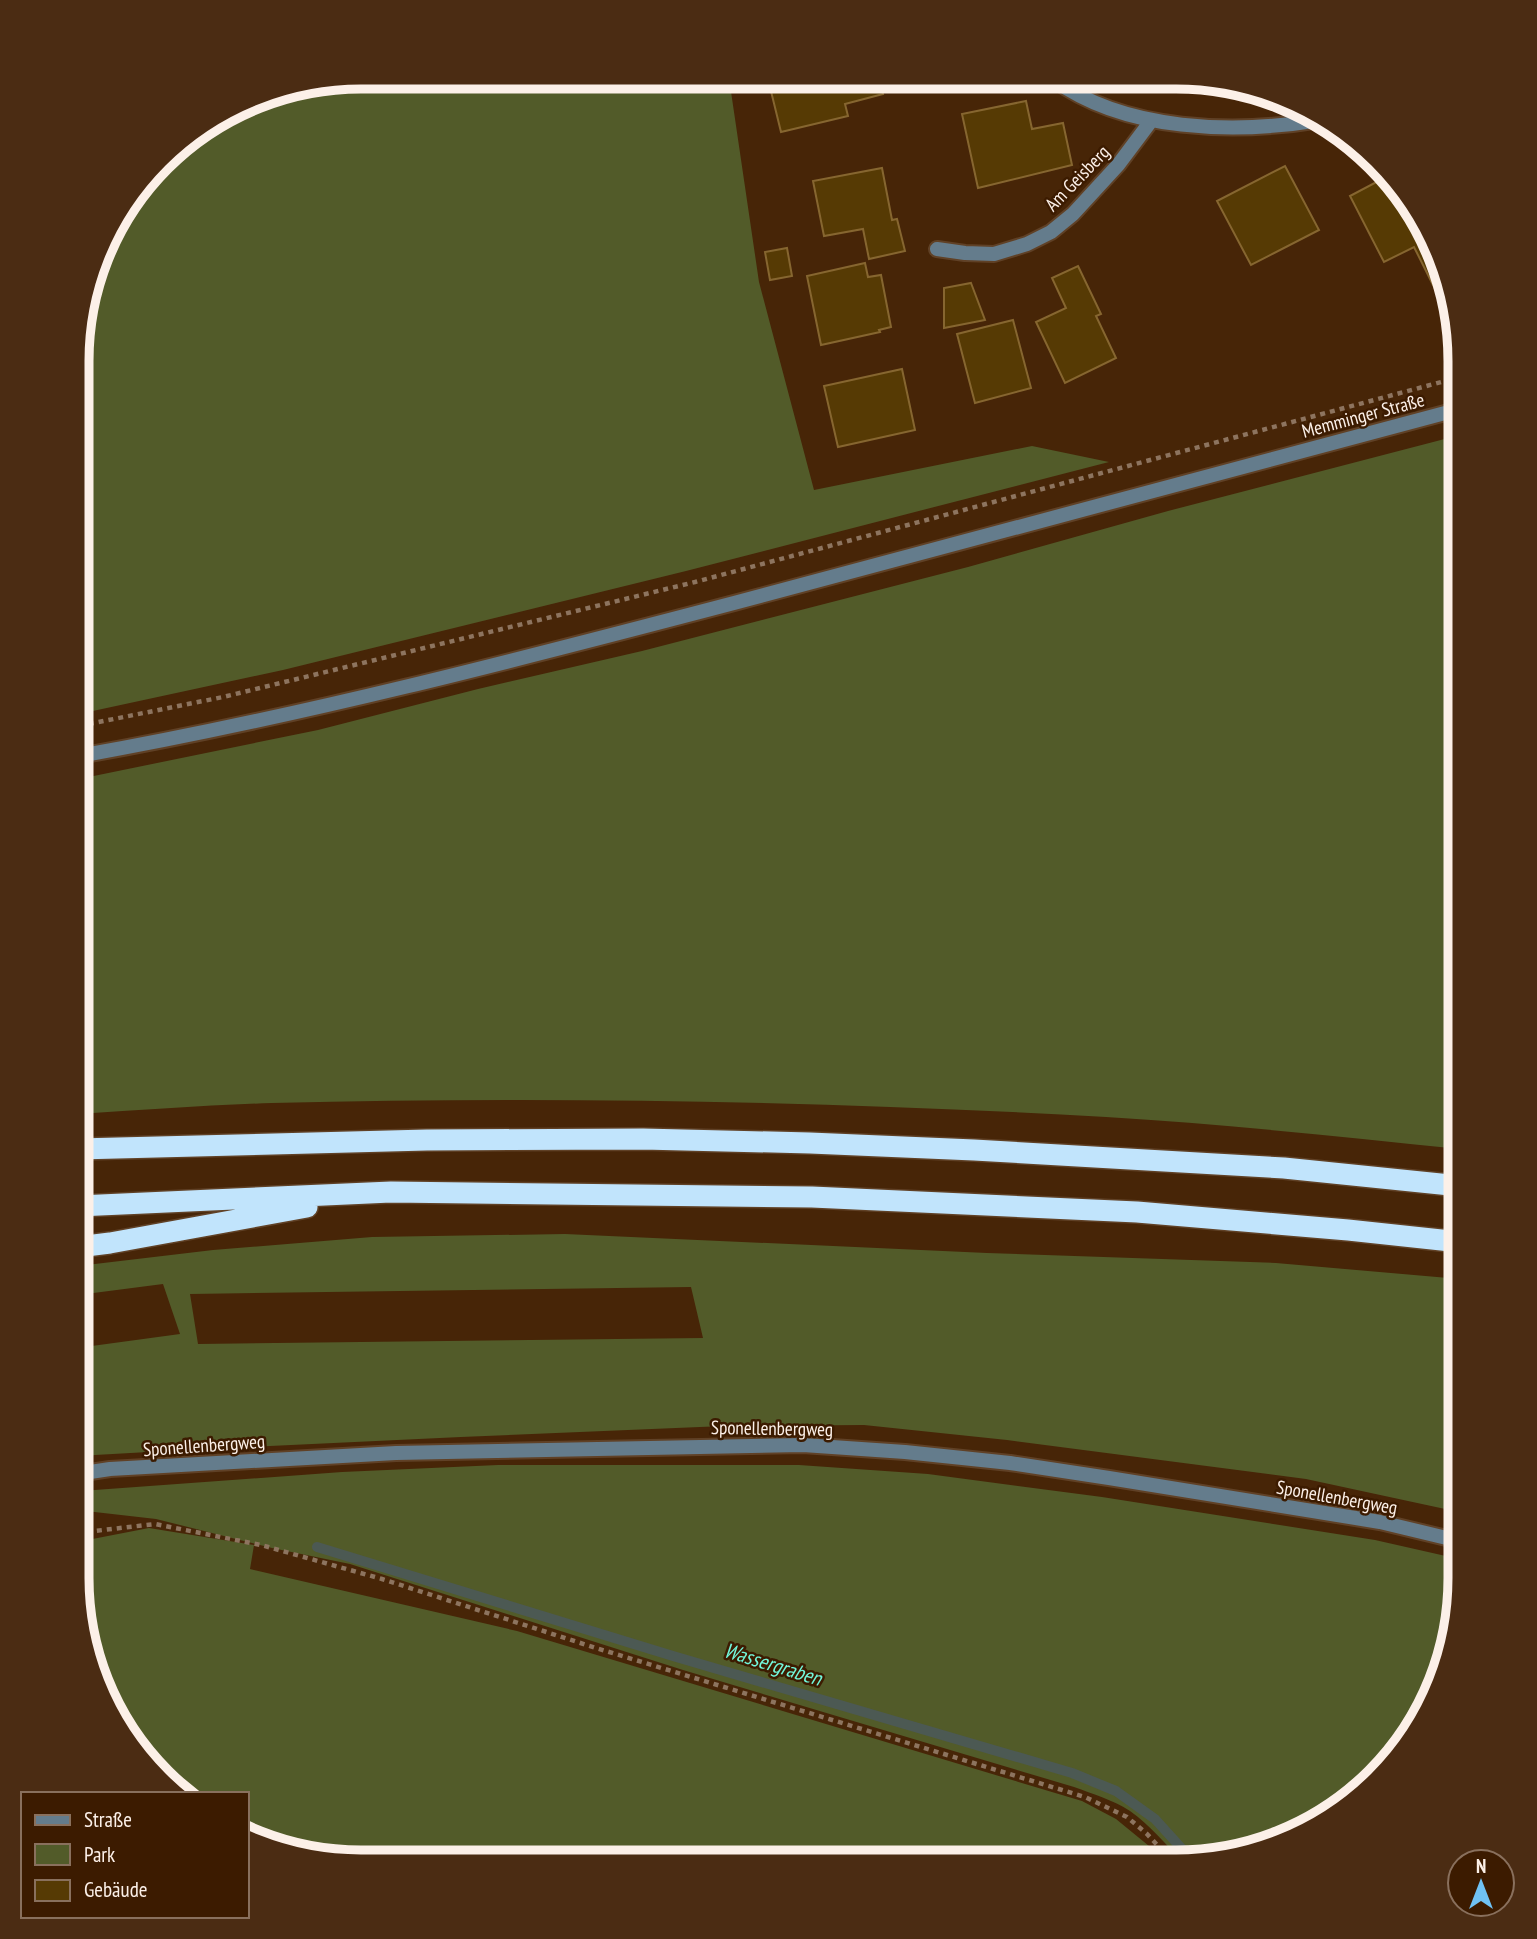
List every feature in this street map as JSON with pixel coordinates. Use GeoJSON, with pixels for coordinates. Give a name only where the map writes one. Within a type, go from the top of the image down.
{"type":"FeatureCollection","features":[{"type":"Feature","properties":{"kind":"highway"},"geometry":{"type":"LineString","coordinates":[[89,1149],[427,1140],[643,1139],[810,1143],[1027,1152],[1283,1168],[1448,1185]]}},
{"type":"Feature","properties":{"kind":"highway"},"geometry":{"type":"LineString","coordinates":[[89,1206],[391,1192],[799,1197],[1137,1212],[1448,1241]]}},
{"type":"Feature","properties":{"kind":"highway"},"geometry":{"type":"LineString","coordinates":[[89,1246],[391,1192]]}},
{"type":"Feature","properties":{"kind":"street"},"geometry":{"type":"LineString","coordinates":[[1069,89],[1088,101],[1151,121],[1229,128],[1305,122]]}},
{"type":"Feature","properties":{"kind":"street","name":"Am Geisberg"},"geometry":{"type":"LineString","coordinates":[[937,248],[994,254],[1027,244],[1051,232],[1073,214],[1118,165],[1151,121]]}},
{"type":"Feature","properties":{"kind":"street","name":"Memminger Straße"},"geometry":{"type":"LineString","coordinates":[[89,755],[155,743],[371,694],[595,639],[1448,412]]}},
{"type":"Feature","properties":{"kind":"street","name":"Sponellenbergweg"},"geometry":{"type":"LineString","coordinates":[[89,1472],[396,1453],[803,1445],[905,1452],[1034,1467],[1367,1520],[1448,1538]]}},
{"type":"Feature","properties":{"kind":"path"},"geometry":{"type":"LineString","coordinates":[[89,724],[223,697],[695,582],[1448,380]]}},
{"type":"Feature","properties":{"kind":"path"},"geometry":{"type":"LineString","coordinates":[[89,1532],[155,1524],[261,1545],[382,1579],[596,1648],[1085,1797],[1128,1817],[1162,1850]]}},
{"type":"Feature","properties":{"kind":"green space"},"geometry":{"type":"Polygon","coordinates":[[[361,89],[731,89],[759,282],[814,490],[1032,446],[1109,462],[686,571],[283,670],[89,712],[89,361],[94,308],[104,274],[117,241],[145,196],[169,169],[210,135],[257,110],[308,94],[361,89]]]}},
{"type":"Feature","properties":{"kind":"green space"},"geometry":{"type":"Polygon","coordinates":[[[1448,438],[1448,1148],[1150,1120],[898,1107],[689,1101],[376,1101],[248,1104],[89,1113],[89,777],[318,730],[642,651],[968,567],[1168,511],[1448,438]]]}},
{"type":"Feature","properties":{"kind":"green space"},"geometry":{"type":"Polygon","coordinates":[[[565,1234],[1276,1263],[1448,1278],[1448,1510],[1306,1479],[1007,1440],[864,1425],[724,1426],[89,1456],[89,1346],[180,1334],[163,1284],[89,1294],[89,1265],[213,1250],[372,1237],[565,1234]],[[691,1287],[190,1294],[198,1344],[703,1338],[691,1287]]]}},
{"type":"Feature","properties":{"kind":"green space"},"geometry":{"type":"Polygon","coordinates":[[[498,1465],[799,1465],[928,1474],[1102,1497],[1375,1540],[1448,1557],[1443,1631],[1427,1682],[1402,1729],[1368,1770],[1341,1794],[1296,1822],[1263,1835],[1229,1845],[1171,1850],[1130,1811],[1110,1800],[1074,1787],[683,1670],[350,1564],[156,1519],[89,1511],[89,1490],[342,1472],[498,1465]]]}},
{"type":"Feature","properties":{"kind":"green space"},"geometry":{"type":"Polygon","coordinates":[[[149,1528],[254,1545],[250,1569],[517,1631],[1082,1801],[1116,1819],[1153,1850],[361,1850],[308,1845],[248,1825],[248,1792],[194,1792],[145,1743],[117,1698],[94,1631],[89,1540],[149,1528]]]}},
{"type":"Feature","properties":{"kind":"building"},"geometry":{"type":"Polygon","coordinates":[[[770,89],[882,89],[883,94],[845,104],[848,116],[781,132],[770,89]]]}},
{"type":"Feature","properties":{"kind":"building"},"geometry":{"type":"Polygon","coordinates":[[[1026,101],[1032,129],[1063,123],[1072,165],[978,188],[962,114],[1026,101]]]}},
{"type":"Feature","properties":{"kind":"building"},"geometry":{"type":"Polygon","coordinates":[[[1285,166],[1319,230],[1251,265],[1217,201],[1285,166]]]}},
{"type":"Feature","properties":{"kind":"building"},"geometry":{"type":"Polygon","coordinates":[[[882,168],[892,220],[897,219],[905,251],[869,259],[863,229],[824,236],[813,181],[882,168]]]}},
{"type":"Feature","properties":{"kind":"building"},"geometry":{"type":"Polygon","coordinates":[[[1380,182],[1402,210],[1420,241],[1441,301],[1414,247],[1384,262],[1350,196],[1380,182]]]}},
{"type":"Feature","properties":{"kind":"building"},"geometry":{"type":"Polygon","coordinates":[[[787,248],[792,276],[770,280],[765,252],[787,248]]]}},
{"type":"Feature","properties":{"kind":"building"},"geometry":{"type":"Polygon","coordinates":[[[865,263],[868,277],[881,275],[891,327],[879,330],[880,332],[821,345],[807,276],[865,263]]]}},
{"type":"Feature","properties":{"kind":"building"},"geometry":{"type":"Polygon","coordinates":[[[1078,266],[1101,314],[1096,316],[1116,358],[1065,383],[1036,322],[1066,308],[1052,278],[1078,266]]]}},
{"type":"Feature","properties":{"kind":"building"},"geometry":{"type":"Polygon","coordinates":[[[971,283],[985,320],[944,328],[944,288],[971,283]]]}},
{"type":"Feature","properties":{"kind":"building"},"geometry":{"type":"Polygon","coordinates":[[[1013,320],[1031,388],[975,403],[957,334],[1013,320]]]}},
{"type":"Feature","properties":{"kind":"building"},"geometry":{"type":"Polygon","coordinates":[[[902,369],[915,430],[838,447],[824,386],[902,369]]]}},
{"type":"Feature","properties":{"kind":"waterway","name":"Wassergraben"},"geometry":{"type":"LineString","coordinates":[[317,1547],[673,1656],[1072,1773],[1116,1791],[1155,1819],[1183,1850]]}}]}
